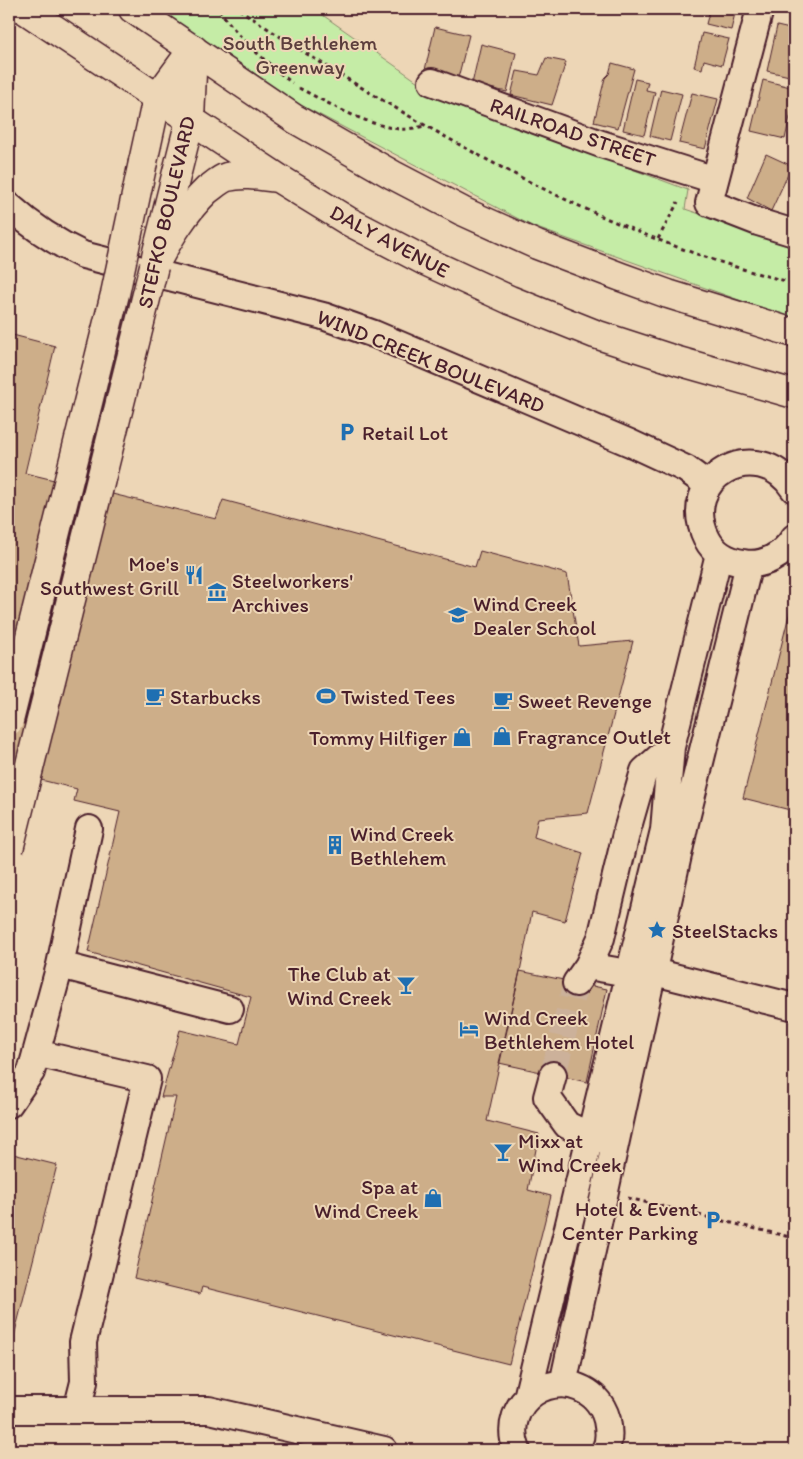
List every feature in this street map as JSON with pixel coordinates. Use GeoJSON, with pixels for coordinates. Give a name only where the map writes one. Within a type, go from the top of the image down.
{"type":"FeatureCollection","features":[{"type":"Feature","properties":{"kind":"main road","name":"DALY AVENUE"},"geometry":{"type":"LineString","coordinates":[[24,9],[278,178],[348,221],[425,261],[510,300],[595,334],[678,361],[794,394]]}},
{"type":"Feature","properties":{"kind":"main road"},"geometry":{"type":"LineString","coordinates":[[133,9],[295,119],[393,175],[462,211],[537,244],[621,277],[668,294],[794,333]]}},
{"type":"Feature","properties":{"kind":"main road","name":"STEFKO BOULEVARD"},"geometry":{"type":"LineString","coordinates":[[9,721],[112,303],[157,98],[193,49]]}},
{"type":"Feature","properties":{"kind":"main road","name":"STEFKO BOULEVARD"},"geometry":{"type":"LineString","coordinates":[[9,849],[190,120],[193,49]]}},
{"type":"Feature","properties":{"kind":"main road"},"geometry":{"type":"LineString","coordinates":[[154,266],[176,226],[196,200],[224,177],[248,174],[278,178]]}},
{"type":"Feature","properties":{"kind":"street"},"geometry":{"type":"LineString","coordinates":[[712,192],[760,9]]}},
{"type":"Feature","properties":{"kind":"street","name":"RAILROAD STREET"},"geometry":{"type":"LineString","coordinates":[[432,82],[601,144],[712,192],[742,217],[794,233]]}},
{"type":"Feature","properties":{"kind":"street","name":"WIND CREEK BOULEVARD"},"geometry":{"type":"LineString","coordinates":[[9,206],[60,245],[83,255],[323,316],[374,334],[630,443],[686,469],[708,485]]}},
{"type":"Feature","properties":{"kind":"street"},"geometry":{"type":"LineString","coordinates":[[794,489],[788,479],[776,470],[762,464],[746,463],[732,466],[718,474],[708,485],[701,498],[699,514],[702,529],[709,543],[719,554],[733,562],[749,564],[764,562],[777,556],[788,547],[794,538]]}},
{"type":"Feature","properties":{"kind":"street"},"geometry":{"type":"LineString","coordinates":[[563,1384],[616,1143],[664,830],[671,747],[719,554]]}},
{"type":"Feature","properties":{"kind":"street"},"geometry":{"type":"LineString","coordinates":[[527,1398],[590,1136],[641,974],[685,824],[749,564]]}},
{"type":"Feature","properties":{"kind":"street"},"geometry":{"type":"LineString","coordinates":[[671,747],[644,771],[626,834],[601,938],[582,975],[662,974],[794,1006]]}},
{"type":"Feature","properties":{"kind":"street"},"geometry":{"type":"LineString","coordinates":[[9,1104],[31,1072],[60,966],[89,829]]}},
{"type":"Feature","properties":{"kind":"street"},"geometry":{"type":"LineString","coordinates":[[60,966],[230,1009]]}},
{"type":"Feature","properties":{"kind":"street"},"geometry":{"type":"LineString","coordinates":[[36,1053],[147,1080],[83,1342],[84,1382],[77,1410]]}},
{"type":"Feature","properties":{"kind":"street"},"geometry":{"type":"LineString","coordinates":[[553,1074],[547,1097],[567,1125],[590,1136],[616,1143]]}},
{"type":"Feature","properties":{"kind":"street"},"geometry":{"type":"LineString","coordinates":[[512,1449],[513,1425],[518,1410],[527,1398],[540,1388],[555,1384],[571,1384],[586,1390],[598,1401],[606,1415],[609,1431],[605,1450]]}},
{"type":"Feature","properties":{"kind":"street"},"geometry":{"type":"LineString","coordinates":[[9,1410],[209,1410],[384,1450]]}},
{"type":"Feature","properties":{"kind":"path"},"geometry":{"type":"LineString","coordinates":[[219,9],[263,60],[296,86],[365,120],[400,129],[426,126]]}},
{"type":"Feature","properties":{"kind":"path"},"geometry":{"type":"LineString","coordinates":[[239,9],[297,48],[426,126],[497,166],[556,195],[658,239],[763,274],[794,282]]}},
{"type":"Feature","properties":{"kind":"path"},"geometry":{"type":"LineString","coordinates":[[658,239],[678,202]]}},
{"type":"Feature","properties":{"kind":"path"},"geometry":{"type":"LineString","coordinates":[[624,1197],[794,1238]]}},
{"type":"Feature","properties":{"kind":"green space","name":"South Bethlehem Greenway"},"geometry":{"type":"Polygon","coordinates":[[[154,9],[314,9],[441,98],[688,190],[685,209],[794,244],[794,318],[534,227],[274,91],[154,9]]]}},
{"type":"Feature","properties":{"kind":"building"},"geometry":{"type":"Polygon","coordinates":[[[710,9],[736,9],[731,30],[706,24],[710,9]]]}},
{"type":"Feature","properties":{"kind":"building"},"geometry":{"type":"Polygon","coordinates":[[[777,26],[794,30],[794,77],[767,71],[777,26]]]}},
{"type":"Feature","properties":{"kind":"building"},"geometry":{"type":"Polygon","coordinates":[[[435,27],[469,35],[457,82],[424,74],[435,27]]]}},
{"type":"Feature","properties":{"kind":"building"},"geometry":{"type":"Polygon","coordinates":[[[702,33],[729,39],[722,65],[704,60],[702,69],[694,67],[702,33]]]}},
{"type":"Feature","properties":{"kind":"building"},"geometry":{"type":"Polygon","coordinates":[[[481,44],[516,53],[507,92],[472,84],[481,44]]]}},
{"type":"Feature","properties":{"kind":"building"},"geometry":{"type":"Polygon","coordinates":[[[546,58],[566,62],[552,105],[511,95],[517,71],[539,75],[546,58]]]}},
{"type":"Feature","properties":{"kind":"building"},"geometry":{"type":"Polygon","coordinates":[[[612,63],[634,69],[618,128],[594,122],[605,78],[609,74],[612,63]]]}},
{"type":"Feature","properties":{"kind":"building"},"geometry":{"type":"Polygon","coordinates":[[[635,79],[648,82],[646,90],[655,92],[644,135],[623,130],[635,79]]]}},
{"type":"Feature","properties":{"kind":"building"},"geometry":{"type":"Polygon","coordinates":[[[763,80],[794,88],[794,99],[785,139],[751,131],[763,80]]]}},
{"type":"Feature","properties":{"kind":"building"},"geometry":{"type":"Polygon","coordinates":[[[661,89],[682,94],[670,141],[650,136],[661,89]]]}},
{"type":"Feature","properties":{"kind":"building"},"geometry":{"type":"Polygon","coordinates":[[[692,93],[718,99],[705,149],[679,143],[692,93]]]}},
{"type":"Feature","properties":{"kind":"building"},"geometry":{"type":"Polygon","coordinates":[[[766,154],[792,166],[771,211],[747,198],[766,154]]]}},
{"type":"Feature","properties":{"kind":"building"},"geometry":{"type":"Polygon","coordinates":[[[794,195],[794,214],[790,213],[794,195]]]}},
{"type":"Feature","properties":{"kind":"building","name":"Wind Creek Bethlehem"},"geometry":{"type":"Polygon","coordinates":[[[9,334],[55,346],[25,473],[216,519],[223,500],[475,567],[480,551],[567,574],[579,646],[633,641],[588,813],[538,818],[534,837],[583,853],[565,921],[532,912],[487,1121],[539,1134],[528,1190],[551,1196],[509,1364],[202,1287],[200,1294],[134,1278],[176,1097],[161,1097],[180,1030],[239,1044],[251,997],[88,952],[120,812],[74,801],[77,789],[9,772],[9,334]]]}},
{"type":"Feature","properties":{"kind":"building"},"geometry":{"type":"Polygon","coordinates":[[[794,595],[794,811],[743,798],[794,595]]]}},
{"type":"Feature","properties":{"kind":"building"},"geometry":{"type":"Polygon","coordinates":[[[520,971],[607,989],[587,1082],[499,1063],[520,971]]]}},
{"type":"Feature","properties":{"kind":"building"},"geometry":{"type":"Polygon","coordinates":[[[9,1153],[57,1165],[9,1356],[9,1153]]]}},
{"type":"Feature","properties":{"kind":"tunnel"},"geometry":{"type":"LineString","coordinates":[[553,1075],[576,983]]}},
{"type":"Feature","properties":{"kind":"place","name":"Retail Lot"},"geometry":{"type":"Point","coordinates":[347,432]}},
{"type":"Feature","properties":{"kind":"place","name":"Moe's Southwest Grill"},"geometry":{"type":"Point","coordinates":[194,575]}},
{"type":"Feature","properties":{"kind":"place","name":"Steelworkers' Archives"},"geometry":{"type":"Point","coordinates":[217,592]}},
{"type":"Feature","properties":{"kind":"place","name":"Wind Creek Dealer School"},"geometry":{"type":"Point","coordinates":[458,615]}},
{"type":"Feature","properties":{"kind":"place","name":"Starbucks"},"geometry":{"type":"Point","coordinates":[155,696]}},
{"type":"Feature","properties":{"kind":"place","name":"Twisted Tees"},"geometry":{"type":"Point","coordinates":[326,696]}},
{"type":"Feature","properties":{"kind":"place","name":"Sweet Revenge"},"geometry":{"type":"Point","coordinates":[503,700]}},
{"type":"Feature","properties":{"kind":"place","name":"Fragrance Outlet"},"geometry":{"type":"Point","coordinates":[502,736]}},
{"type":"Feature","properties":{"kind":"place","name":"Tommy Hilfiger"},"geometry":{"type":"Point","coordinates":[462,737]}},
{"type":"Feature","properties":{"kind":"place","name":"Wind Creek Bethlehem"},"geometry":{"type":"Point","coordinates":[335,845]}},
{"type":"Feature","properties":{"kind":"place","name":"SteelStacks"},"geometry":{"type":"Point","coordinates":[657,930]}},
{"type":"Feature","properties":{"kind":"place","name":"The Club at Wind Creek"},"geometry":{"type":"Point","coordinates":[406,985]}},
{"type":"Feature","properties":{"kind":"place","name":"Wind Creek Bethlehem Hotel"},"geometry":{"type":"Point","coordinates":[469,1029]}},
{"type":"Feature","properties":{"kind":"place","name":"Mixx at Wind Creek"},"geometry":{"type":"Point","coordinates":[503,1152]}},
{"type":"Feature","properties":{"kind":"place","name":"Spa at Wind Creek"},"geometry":{"type":"Point","coordinates":[433,1198]}},
{"type":"Feature","properties":{"kind":"place","name":"Hotel & Event Center Parking"},"geometry":{"type":"Point","coordinates":[713,1220]}}]}
